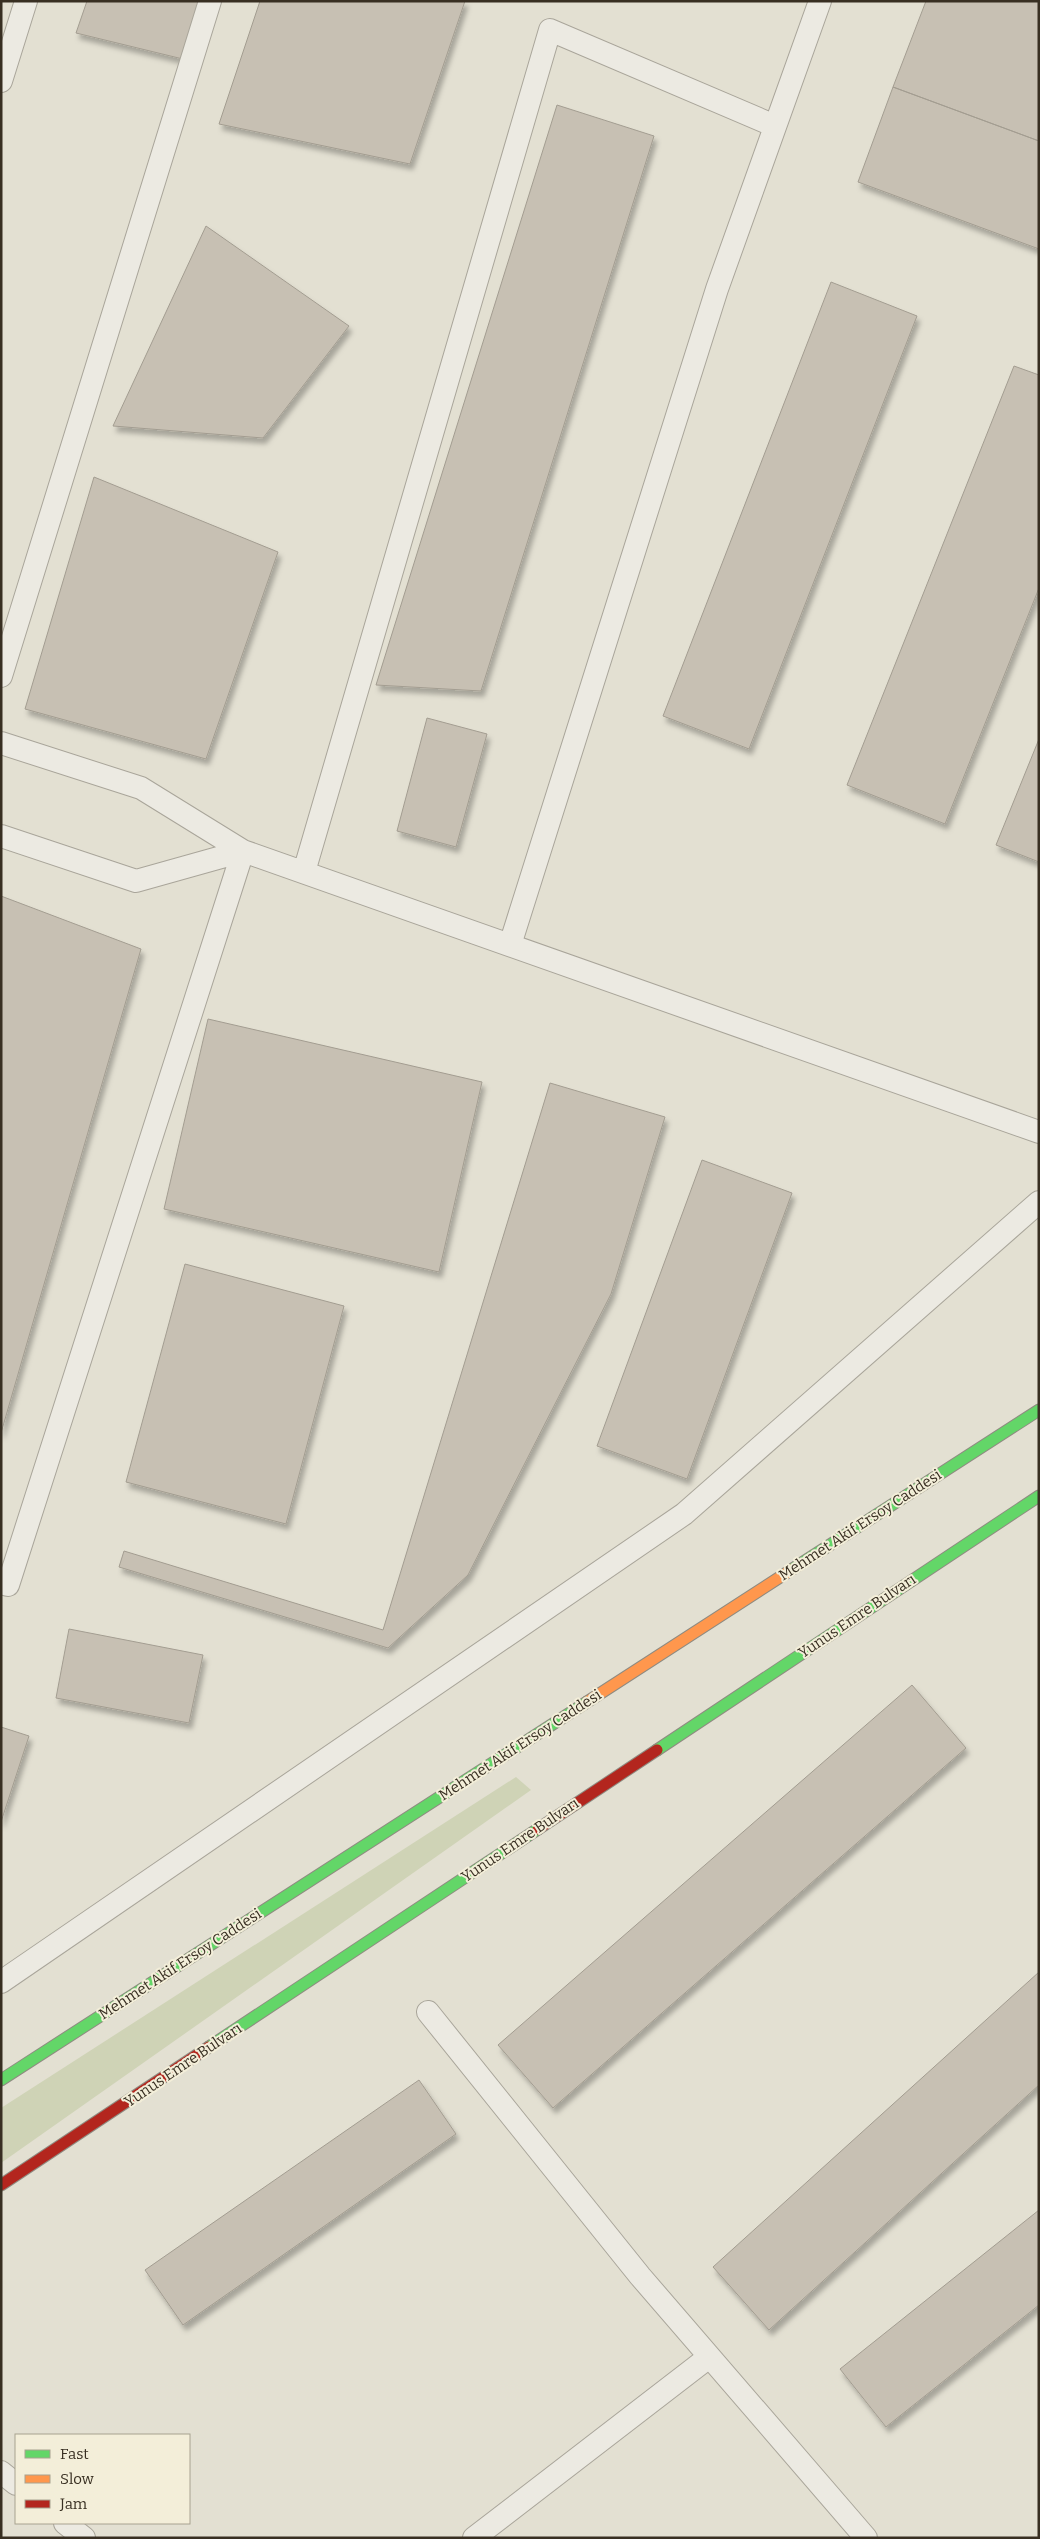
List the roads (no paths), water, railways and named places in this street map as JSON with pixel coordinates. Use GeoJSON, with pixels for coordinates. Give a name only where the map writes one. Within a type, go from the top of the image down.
{"type":"FeatureCollection","features":[{"type":"Feature","properties":{"kind":"main road","name":"Mehmet Akif Ersoy Caddesi"},"geometry":{"type":"LineString","coordinates":[[1,2080],[1039,1410]]}},
{"type":"Feature","properties":{"kind":"main road","name":"Yunus Emre Bulvarı"},"geometry":{"type":"LineString","coordinates":[[1,2185],[1039,1496]]}},
{"type":"Feature","properties":{"kind":"lane"},"geometry":{"type":"LineString","coordinates":[[1,81],[26,1]]}},
{"type":"Feature","properties":{"kind":"lane"},"geometry":{"type":"LineString","coordinates":[[1,676],[210,1]]}},
{"type":"Feature","properties":{"kind":"lane"},"geometry":{"type":"LineString","coordinates":[[510,945],[717,288],[820,1]]}},
{"type":"Feature","properties":{"kind":"lane"},"geometry":{"type":"LineString","coordinates":[[304,872],[550,30],[775,126]]}},
{"type":"Feature","properties":{"kind":"lane"},"geometry":{"type":"LineString","coordinates":[[1,743],[140,788],[242,850],[1039,1132]]}},
{"type":"Feature","properties":{"kind":"lane"},"geometry":{"type":"LineString","coordinates":[[1,836],[136,881],[242,850]]}},
{"type":"Feature","properties":{"kind":"lane"},"geometry":{"type":"LineString","coordinates":[[1,1583],[8,1585],[242,850]]}},
{"type":"Feature","properties":{"kind":"lane"},"geometry":{"type":"LineString","coordinates":[[1,1982],[684,1514],[1039,1202]]}},
{"type":"Feature","properties":{"kind":"lane"},"geometry":{"type":"LineString","coordinates":[[428,2012],[640,2276],[866,2538]]}},
{"type":"Feature","properties":{"kind":"lane"},"geometry":{"type":"LineString","coordinates":[[474,2538],[709,2357]]}},
{"type":"Feature","properties":{"kind":"lane"},"geometry":{"type":"LineString","coordinates":[[1,2472],[15,2483]]}},
{"type":"Feature","properties":{"kind":"lane"},"geometry":{"type":"LineString","coordinates":[[66,2524],[84,2538]]}}]}
